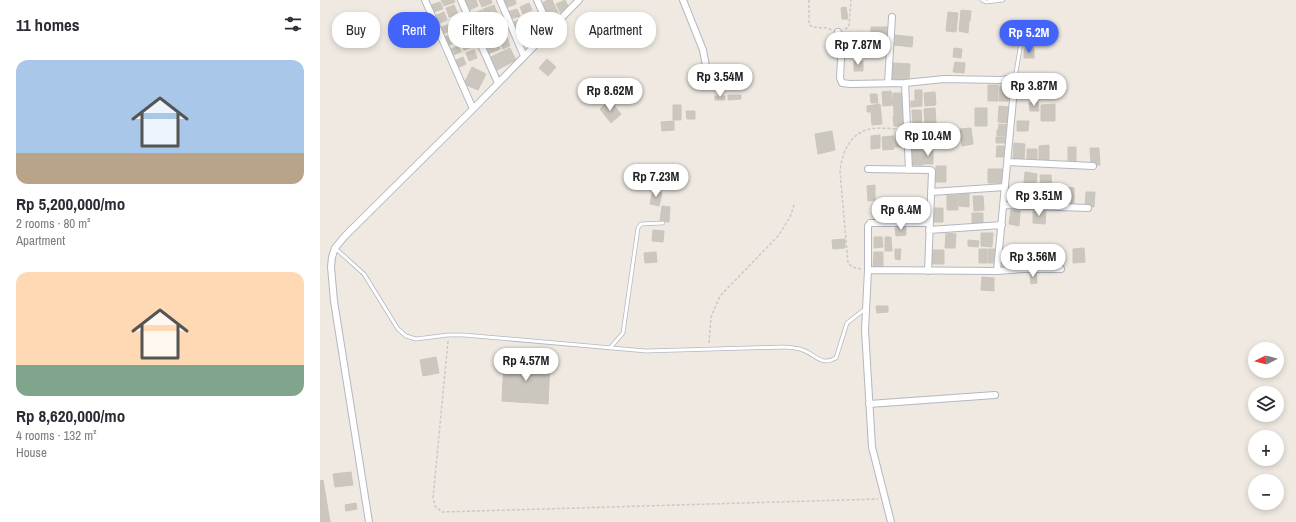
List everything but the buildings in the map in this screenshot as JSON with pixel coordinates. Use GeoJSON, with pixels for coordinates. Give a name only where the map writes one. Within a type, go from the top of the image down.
{"type":"FeatureCollection","features":[{"type":"Feature","properties":{"kind":"street"},"geometry":{"type":"LineString","coordinates":[[425,0],[473,109]]}},
{"type":"Feature","properties":{"kind":"street"},"geometry":{"type":"LineString","coordinates":[[461,0],[498,83]]}},
{"type":"Feature","properties":{"kind":"street"},"geometry":{"type":"LineString","coordinates":[[500,0],[524,56]]}},
{"type":"Feature","properties":{"kind":"street"},"geometry":{"type":"LineString","coordinates":[[537,0],[542,12]]}},
{"type":"Feature","properties":{"kind":"street"},"geometry":{"type":"LineString","coordinates":[[683,0],[703,50],[709,82]]}},
{"type":"Feature","properties":{"kind":"street"},"geometry":{"type":"LineString","coordinates":[[566,12],[576,2]]}},
{"type":"Feature","properties":{"kind":"street"},"geometry":{"type":"LineString","coordinates":[[888,84],[892,17]]}},
{"type":"Feature","properties":{"kind":"street"},"geometry":{"type":"LineString","coordinates":[[838,32],[841,59],[840,78],[842,83],[888,84],[944,79],[1001,80],[1015,78],[997,271]]}},
{"type":"Feature","properties":{"kind":"street"},"geometry":{"type":"LineString","coordinates":[[369,522],[334,301],[330,267],[332,257],[336,248],[357,224],[473,109],[532,48]]}},
{"type":"Feature","properties":{"kind":"street"},"geometry":{"type":"LineString","coordinates":[[905,83],[909,170]]}},
{"type":"Feature","properties":{"kind":"street"},"geometry":{"type":"LineString","coordinates":[[907,128],[939,128]]}},
{"type":"Feature","properties":{"kind":"street"},"geometry":{"type":"LineString","coordinates":[[1008,162],[1093,166]]}},
{"type":"Feature","properties":{"kind":"street"},"geometry":{"type":"LineString","coordinates":[[868,169],[930,170],[932,173],[928,271]]}},
{"type":"Feature","properties":{"kind":"street"},"geometry":{"type":"LineString","coordinates":[[931,192],[1006,187]]}},
{"type":"Feature","properties":{"kind":"street"},"geometry":{"type":"LineString","coordinates":[[1004,205],[1088,208]]}},
{"type":"Feature","properties":{"kind":"street"},"geometry":{"type":"LineString","coordinates":[[891,522],[872,447],[865,330],[868,270],[868,226],[870,224],[930,223]]}},
{"type":"Feature","properties":{"kind":"street"},"geometry":{"type":"LineString","coordinates":[[929,230],[1002,225]]}},
{"type":"Feature","properties":{"kind":"street"},"geometry":{"type":"LineString","coordinates":[[868,270],[997,271],[1061,268]]}},
{"type":"Feature","properties":{"kind":"street"},"geometry":{"type":"LineString","coordinates":[[869,404],[995,395]]}},
{"type":"Feature","properties":{"kind":"lane"},"geometry":{"type":"LineString","coordinates":[[982,0],[986,2],[1003,0]]}},
{"type":"Feature","properties":{"kind":"lane"},"geometry":{"type":"LineString","coordinates":[[1015,78],[1023,32]]}},
{"type":"Feature","properties":{"kind":"lane"},"geometry":{"type":"LineString","coordinates":[[610,348],[623,333],[638,228],[641,224],[663,223]]}},
{"type":"Feature","properties":{"kind":"lane"},"geometry":{"type":"LineString","coordinates":[[336,248],[364,274],[398,329],[406,336],[416,339],[448,335],[464,335],[646,351],[784,347],[800,349],[810,353],[820,360],[829,362],[836,358],[847,323],[866,308]]}},
{"type":"Feature","properties":{"kind":"path"},"geometry":{"type":"LineString","coordinates":[[809,0],[808,24],[812,28],[827,28],[838,32],[849,27],[851,0]]}},
{"type":"Feature","properties":{"kind":"path"},"geometry":{"type":"LineString","coordinates":[[868,270],[852,267],[848,263],[840,171],[841,160],[846,147],[861,132],[871,129],[907,128]]}},
{"type":"Feature","properties":{"kind":"path"},"geometry":{"type":"LineString","coordinates":[[708,349],[711,317],[720,296],[779,235],[790,217],[794,205]]}},
{"type":"Feature","properties":{"kind":"path"},"geometry":{"type":"LineString","coordinates":[[448,335],[448,350],[433,498],[434,506],[442,512],[884,498]]}}]}
